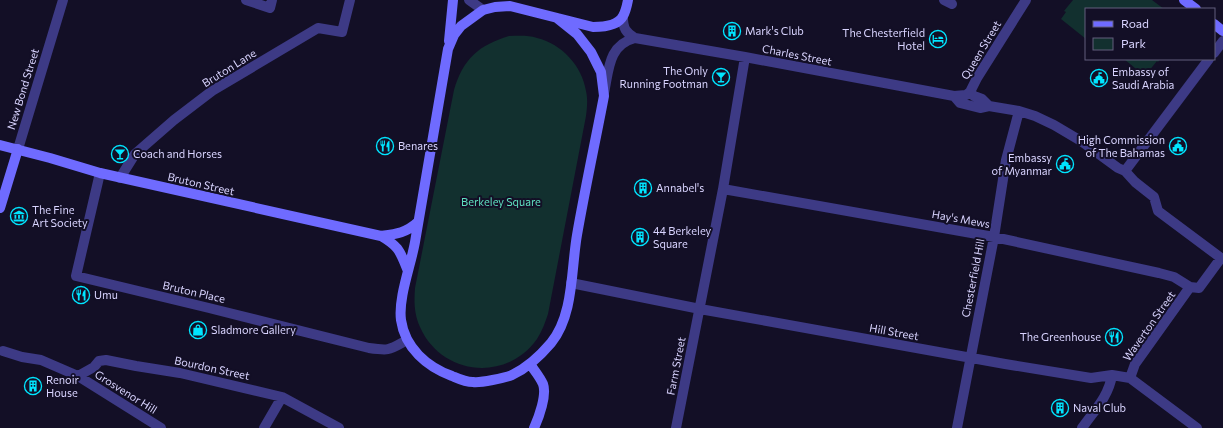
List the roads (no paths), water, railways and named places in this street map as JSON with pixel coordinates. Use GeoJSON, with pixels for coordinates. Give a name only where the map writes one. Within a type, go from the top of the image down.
{"type":"FeatureCollection","features":[{"type":"Feature","properties":{"kind":"street","name":"New Bond Street"},"geometry":{"type":"LineString","coordinates":[[0,208],[63,0]]}},
{"type":"Feature","properties":{"kind":"street"},"geometry":{"type":"LineString","coordinates":[[246,0],[270,8],[272,0]]}},
{"type":"Feature","properties":{"kind":"street","name":"Bruton Lane"},"geometry":{"type":"LineString","coordinates":[[120,178],[135,154],[174,120],[212,91],[318,28],[342,32],[350,0]]}},
{"type":"Feature","properties":{"kind":"street"},"geometry":{"type":"LineString","coordinates":[[453,0],[448,49],[415,244],[400,309],[407,340],[419,356],[440,372],[466,382],[474,382],[511,375],[530,364],[551,342],[560,329],[565,315],[571,283],[574,254],[612,58],[618,46],[635,38]]}},
{"type":"Feature","properties":{"kind":"street"},"geometry":{"type":"LineString","coordinates":[[469,0],[483,10]]}},
{"type":"Feature","properties":{"kind":"street"},"geometry":{"type":"LineString","coordinates":[[490,0],[593,27],[604,27],[623,18]]}},
{"type":"Feature","properties":{"kind":"street"},"geometry":{"type":"LineString","coordinates":[[628,0],[623,18],[623,25],[628,34],[635,38]]}},
{"type":"Feature","properties":{"kind":"street","name":"Queen Street"},"geometry":{"type":"LineString","coordinates":[[970,92],[977,78],[1026,0]]}},
{"type":"Feature","properties":{"kind":"street"},"geometry":{"type":"LineString","coordinates":[[1184,0],[1195,8]]}},
{"type":"Feature","properties":{"kind":"street"},"geometry":{"type":"LineString","coordinates":[[448,49],[454,35],[461,26],[483,10],[495,7],[510,6]]}},
{"type":"Feature","properties":{"kind":"street"},"geometry":{"type":"LineString","coordinates":[[557,18],[577,34],[591,52],[601,72],[604,96]]}},
{"type":"Feature","properties":{"kind":"street"},"geometry":{"type":"LineString","coordinates":[[1215,25],[1223,31]]}},
{"type":"Feature","properties":{"kind":"street","name":"Charles Street"},"geometry":{"type":"LineString","coordinates":[[635,38],[954,96],[966,95],[970,92],[974,96],[982,99],[989,106]]}},
{"type":"Feature","properties":{"kind":"street"},"geometry":{"type":"LineString","coordinates":[[1215,52],[1223,41]]}},
{"type":"Feature","properties":{"kind":"street"},"geometry":{"type":"LineString","coordinates":[[700,309],[723,189],[745,58]]}},
{"type":"Feature","properties":{"kind":"street"},"geometry":{"type":"LineString","coordinates":[[1126,171],[1208,60]]}},
{"type":"Feature","properties":{"kind":"street","name":"Charles Street"},"geometry":{"type":"LineString","coordinates":[[954,96],[960,103],[980,108],[989,106],[1019,110],[1054,125],[1081,141],[1118,168],[1126,171],[1135,182],[1154,197],[1158,211],[1222,258]]}},
{"type":"Feature","properties":{"kind":"street","name":"Chesterfield Hill"},"geometry":{"type":"LineString","coordinates":[[957,428],[994,237],[1006,160],[1019,110]]}},
{"type":"Feature","properties":{"kind":"street","name":"Bruton Street"},"geometry":{"type":"LineString","coordinates":[[0,145],[120,178],[381,236],[390,241],[400,250],[408,271]]}},
{"type":"Feature","properties":{"kind":"street","name":"Bruton Place"},"geometry":{"type":"LineString","coordinates":[[100,173],[76,276],[369,348],[386,350],[392,349],[407,340]]}},
{"type":"Feature","properties":{"kind":"street","name":"Hay's Mews"},"geometry":{"type":"LineString","coordinates":[[723,189],[994,237],[1159,273],[1174,277],[1190,287]]}},
{"type":"Feature","properties":{"kind":"street","name":"Bruton Street"},"geometry":{"type":"LineString","coordinates":[[381,236],[404,232],[418,222]]}},
{"type":"Feature","properties":{"kind":"street","name":"Waverton Street"},"geometry":{"type":"LineString","coordinates":[[1130,378],[1135,364],[1190,287],[1199,288],[1222,258]]}},
{"type":"Feature","properties":{"kind":"street","name":"Hill Street"},"geometry":{"type":"LineString","coordinates":[[571,283],[700,309],[970,358],[1091,378],[1112,375],[1130,378],[1197,428]]}},
{"type":"Feature","properties":{"kind":"street","name":"Farm Street"},"geometry":{"type":"LineString","coordinates":[[677,428],[700,309]]}},
{"type":"Feature","properties":{"kind":"street","name":"Grosvenor Hill"},"geometry":{"type":"LineString","coordinates":[[3,351],[22,357],[41,360],[78,376],[161,428]]}},
{"type":"Feature","properties":{"kind":"street","name":"Bourdon Street"},"geometry":{"type":"LineString","coordinates":[[78,376],[94,367],[99,361],[106,360],[180,373],[282,397],[339,428]]}},
{"type":"Feature","properties":{"kind":"street"},"geometry":{"type":"LineString","coordinates":[[530,364],[543,385],[542,401],[534,428]]}},
{"type":"Feature","properties":{"kind":"street"},"geometry":{"type":"LineString","coordinates":[[1082,428],[1105,396],[1111,383],[1112,375]]}},
{"type":"Feature","properties":{"kind":"street"},"geometry":{"type":"LineString","coordinates":[[264,428],[282,397]]}},
{"type":"Feature","properties":{"kind":"place","name":"Mark's Club"},"geometry":{"type":"Point","coordinates":[732,31]}},
{"type":"Feature","properties":{"kind":"place","name":"The Chesterfield Hotel"},"geometry":{"type":"Point","coordinates":[938,39]}},
{"type":"Feature","properties":{"kind":"place","name":"The Only Running Footman"},"geometry":{"type":"Point","coordinates":[721,77]}},
{"type":"Feature","properties":{"kind":"place","name":"Embassy of Saudi Arabia"},"geometry":{"type":"Point","coordinates":[1099,78]}},
{"type":"Feature","properties":{"kind":"place","name":"Benares"},"geometry":{"type":"Point","coordinates":[385,146]}},
{"type":"Feature","properties":{"kind":"place","name":"High Commission of The Bahamas"},"geometry":{"type":"Point","coordinates":[1178,146]}},
{"type":"Feature","properties":{"kind":"place","name":"Coach and Horses"},"geometry":{"type":"Point","coordinates":[120,154]}},
{"type":"Feature","properties":{"kind":"place","name":"Embassy of Myanmar"},"geometry":{"type":"Point","coordinates":[1065,164]}},
{"type":"Feature","properties":{"kind":"place","name":"Annabel's"},"geometry":{"type":"Point","coordinates":[643,188]}},
{"type":"Feature","properties":{"kind":"place","name":"The Fine Art Society"},"geometry":{"type":"Point","coordinates":[19,216]}},
{"type":"Feature","properties":{"kind":"place","name":"44 Berkeley Square"},"geometry":{"type":"Point","coordinates":[640,237]}},
{"type":"Feature","properties":{"kind":"place","name":"Umu"},"geometry":{"type":"Point","coordinates":[81,295]}},
{"type":"Feature","properties":{"kind":"place","name":"Sladmore Gallery"},"geometry":{"type":"Point","coordinates":[198,330]}},
{"type":"Feature","properties":{"kind":"place","name":"The Greenhouse"},"geometry":{"type":"Point","coordinates":[1114,337]}},
{"type":"Feature","properties":{"kind":"place","name":"Renoir House"},"geometry":{"type":"Point","coordinates":[33,386]}},
{"type":"Feature","properties":{"kind":"place","name":"Naval Club"},"geometry":{"type":"Point","coordinates":[1060,408]}},
{"type":"Feature","properties":{"kind":"park label","name":"Berkeley Square"},"geometry":{"type":"Point","coordinates":[501,202]}}]}
